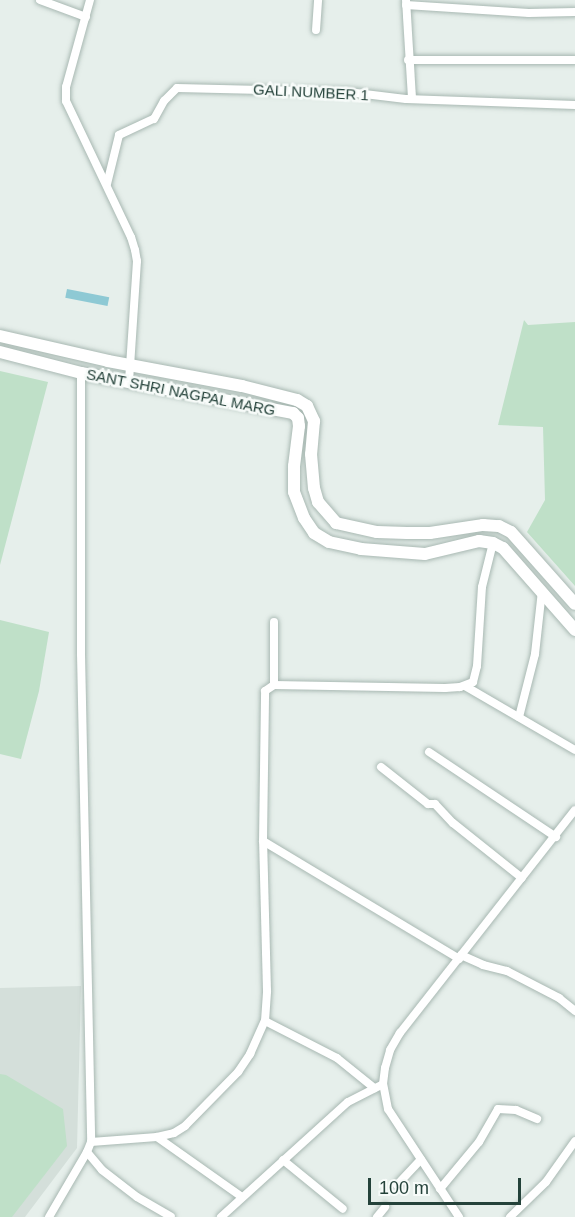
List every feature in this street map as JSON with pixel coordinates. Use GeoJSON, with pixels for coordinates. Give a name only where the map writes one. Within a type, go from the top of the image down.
{"type":"FeatureCollection","features":[{"type":"Feature","properties":{"kind":"main road","name":"SANT SHRI NAGPAL MARG"},"geometry":{"type":"LineString","coordinates":[[0,336],[242,386],[297,400],[307,406],[314,421],[311,454],[314,488],[318,502],[336,523],[377,532],[407,533],[430,533],[483,525],[499,526],[512,532],[575,604]]}},
{"type":"Feature","properties":{"kind":"main road","name":"SANT SHRI NAGPAL MARG"},"geometry":{"type":"LineString","coordinates":[[0,352],[81,373],[129,380],[293,413],[298,418],[299,426],[294,466],[294,492],[304,518],[314,533],[329,542],[361,549],[425,554],[479,541],[493,543]]}},
{"type":"Feature","properties":{"kind":"main road"},"geometry":{"type":"LineString","coordinates":[[493,543],[503,548],[575,630]]}},
{"type":"Feature","properties":{"kind":"street"},"geometry":{"type":"LineString","coordinates":[[40,0],[86,17]]}},
{"type":"Feature","properties":{"kind":"street"},"geometry":{"type":"LineString","coordinates":[[90,0],[66,87],[66,101],[131,237],[137,261],[129,380]]}},
{"type":"Feature","properties":{"kind":"street"},"geometry":{"type":"LineString","coordinates":[[316,30],[318,0]]}},
{"type":"Feature","properties":{"kind":"street"},"geometry":{"type":"LineString","coordinates":[[412,99],[406,3],[529,13],[575,12]]}},
{"type":"Feature","properties":{"kind":"street"},"geometry":{"type":"LineString","coordinates":[[408,60],[575,60]]}},
{"type":"Feature","properties":{"kind":"street","name":"GALI NUMBER 1"},"geometry":{"type":"LineString","coordinates":[[107,184],[119,135],[154,119],[164,101],[177,88],[348,92],[412,99],[575,105]]}},
{"type":"Feature","properties":{"kind":"street"},"geometry":{"type":"LineString","coordinates":[[49,1217],[91,1142],[81,654],[81,373]]}},
{"type":"Feature","properties":{"kind":"street"},"geometry":{"type":"LineString","coordinates":[[465,686],[476,677],[482,587],[493,543]]}},
{"type":"Feature","properties":{"kind":"street"},"geometry":{"type":"LineString","coordinates":[[519,717],[535,654],[542,591]]}},
{"type":"Feature","properties":{"kind":"street"},"geometry":{"type":"LineString","coordinates":[[274,622],[274,686]]}},
{"type":"Feature","properties":{"kind":"street"},"geometry":{"type":"LineString","coordinates":[[91,1142],[157,1137],[174,1133],[185,1126],[221,1089],[250,1054],[265,1021],[267,992],[263,841],[265,691],[274,686],[465,686],[575,750]]}},
{"type":"Feature","properties":{"kind":"street"},"geometry":{"type":"LineString","coordinates":[[429,752],[556,837]]}},
{"type":"Feature","properties":{"kind":"street"},"geometry":{"type":"LineString","coordinates":[[381,767],[428,804],[435,804],[453,824],[522,878]]}},
{"type":"Feature","properties":{"kind":"street"},"geometry":{"type":"LineString","coordinates":[[459,1217],[388,1109],[383,1084],[390,1050],[400,1033],[575,810]]}},
{"type":"Feature","properties":{"kind":"street"},"geometry":{"type":"LineString","coordinates":[[263,841],[460,957],[507,971],[560,998],[575,1011]]}},
{"type":"Feature","properties":{"kind":"street"},"geometry":{"type":"LineString","coordinates":[[265,1021],[337,1058],[374,1088]]}},
{"type":"Feature","properties":{"kind":"street"},"geometry":{"type":"LineString","coordinates":[[221,1217],[348,1102],[383,1084]]}},
{"type":"Feature","properties":{"kind":"street"},"geometry":{"type":"LineString","coordinates":[[440,1189],[479,1142],[498,1109],[516,1110],[537,1119]]}},
{"type":"Feature","properties":{"kind":"street"},"geometry":{"type":"LineString","coordinates":[[157,1137],[242,1197]]}},
{"type":"Feature","properties":{"kind":"street"},"geometry":{"type":"LineString","coordinates":[[510,1217],[546,1182],[574,1146]]}},
{"type":"Feature","properties":{"kind":"street"},"geometry":{"type":"LineString","coordinates":[[87,1152],[102,1170],[128,1190],[171,1217]]}},
{"type":"Feature","properties":{"kind":"street"},"geometry":{"type":"LineString","coordinates":[[397,1185],[421,1159]]}},
{"type":"Feature","properties":{"kind":"street"},"geometry":{"type":"LineString","coordinates":[[283,1160],[343,1209]]}},
{"type":"Feature","properties":{"kind":"street"},"geometry":{"type":"LineString","coordinates":[[376,1217],[385,1207]]}},
{"type":"Feature","properties":{"kind":"shaded area"},"geometry":{"type":"Polygon","coordinates":[[[81,986],[77,1148],[25,1217],[0,1217],[0,988],[81,986]]]}},
{"type":"Feature","properties":{"kind":"green space"},"geometry":{"type":"Polygon","coordinates":[[[524,320],[528,325],[575,322],[575,586],[527,532],[545,500],[543,427],[498,425],[524,320]]]}},
{"type":"Feature","properties":{"kind":"green space"},"geometry":{"type":"Polygon","coordinates":[[[0,371],[48,382],[0,565],[0,371]]]}},
{"type":"Feature","properties":{"kind":"green space"},"geometry":{"type":"Polygon","coordinates":[[[0,620],[49,632],[39,691],[21,759],[0,754],[0,620]]]}},
{"type":"Feature","properties":{"kind":"green space"},"geometry":{"type":"Polygon","coordinates":[[[0,1074],[6,1075],[63,1109],[67,1146],[12,1217],[0,1217],[0,1074]]]}},
{"type":"Feature","properties":{"kind":"water"},"geometry":{"type":"Polygon","coordinates":[[[67,289],[109,297],[107,306],[65,298],[67,289]]]}}]}
